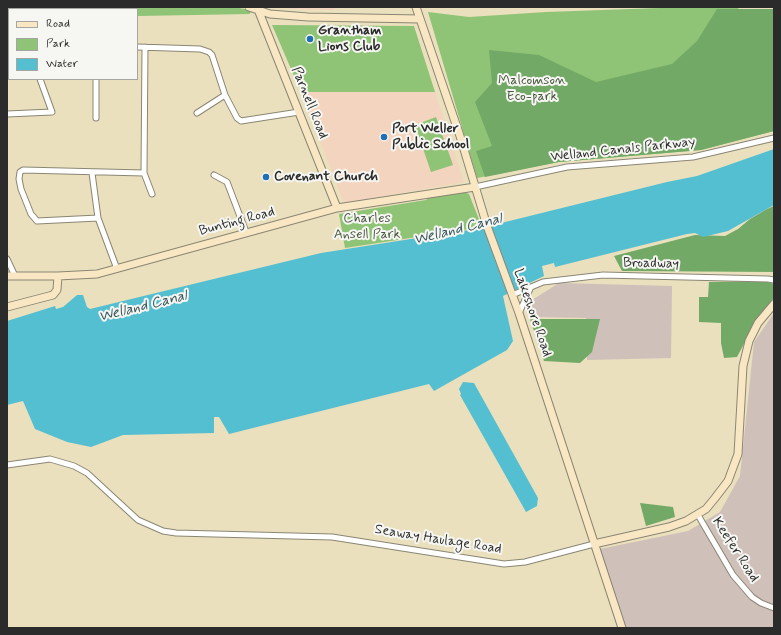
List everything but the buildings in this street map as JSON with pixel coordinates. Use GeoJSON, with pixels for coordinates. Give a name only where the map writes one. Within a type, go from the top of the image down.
{"type":"FeatureCollection","features":[{"type":"Feature","properties":{"kind":"main road"},"geometry":{"type":"LineString","coordinates":[[249,7],[270,14],[308,17],[420,19]]}},
{"type":"Feature","properties":{"kind":"main road","name":"Lakeshore Road"},"geometry":{"type":"LineString","coordinates":[[416,7],[460,136],[487,226],[519,313],[622,628]]}},
{"type":"Feature","properties":{"kind":"main road","name":"Parnell Road"},"geometry":{"type":"LineString","coordinates":[[257,9],[337,208]]}},
{"type":"Feature","properties":{"kind":"main road"},"geometry":{"type":"LineString","coordinates":[[267,34],[270,14]]}},
{"type":"Feature","properties":{"kind":"main road"},"geometry":{"type":"LineString","coordinates":[[394,19],[420,27],[425,37]]}},
{"type":"Feature","properties":{"kind":"main road","name":"Bunting Road"},"geometry":{"type":"LineString","coordinates":[[11,276],[97,274],[117,270],[246,232],[337,208],[475,187]]}},
{"type":"Feature","properties":{"kind":"main road"},"geometry":{"type":"LineString","coordinates":[[7,307],[53,295],[57,290],[58,276]]}},
{"type":"Feature","properties":{"kind":"main road","name":"Seaway Haulage Road"},"geometry":{"type":"LineString","coordinates":[[594,544],[669,527],[698,515],[715,498],[728,481],[740,442],[743,366],[749,341],[758,323],[774,304]]}},
{"type":"Feature","properties":{"kind":"street"},"geometry":{"type":"LineString","coordinates":[[138,47],[200,49],[209,52],[212,55],[225,95],[237,118],[241,121],[299,112]]}},
{"type":"Feature","properties":{"kind":"street"},"geometry":{"type":"LineString","coordinates":[[145,47],[144,173],[152,194]]}},
{"type":"Feature","properties":{"kind":"street"},"geometry":{"type":"LineString","coordinates":[[7,114],[52,112],[40,80]]}},
{"type":"Feature","properties":{"kind":"street"},"geometry":{"type":"LineString","coordinates":[[96,80],[96,118]]}},
{"type":"Feature","properties":{"kind":"street"},"geometry":{"type":"LineString","coordinates":[[197,113],[225,95]]}},
{"type":"Feature","properties":{"kind":"street","name":"Welland Canals Parkway"},"geometry":{"type":"LineString","coordinates":[[475,187],[567,167],[693,157],[774,138]]}},
{"type":"Feature","properties":{"kind":"street"},"geometry":{"type":"LineString","coordinates":[[98,218],[37,222],[31,214],[19,179],[20,172],[22,170],[92,173],[144,173]]}},
{"type":"Feature","properties":{"kind":"street"},"geometry":{"type":"LineString","coordinates":[[92,173],[98,218],[117,270]]}},
{"type":"Feature","properties":{"kind":"street"},"geometry":{"type":"LineString","coordinates":[[214,175],[227,182],[246,232]]}},
{"type":"Feature","properties":{"kind":"street"},"geometry":{"type":"LineString","coordinates":[[7,259],[11,276]]}},
{"type":"Feature","properties":{"kind":"street","name":"Broadway"},"geometry":{"type":"LineString","coordinates":[[511,292],[530,289],[543,282],[603,275],[774,280]]}},
{"type":"Feature","properties":{"kind":"street"},"geometry":{"type":"LineString","coordinates":[[519,313],[530,289]]}},
{"type":"Feature","properties":{"kind":"street","name":"Seaway Haulage Road"},"geometry":{"type":"LineString","coordinates":[[7,465],[50,459],[74,466],[87,473],[138,520],[163,531],[176,533],[332,537],[504,564],[525,562],[594,544]]}},
{"type":"Feature","properties":{"kind":"street","name":"Keefer Road"},"geometry":{"type":"LineString","coordinates":[[698,515],[734,575],[752,597],[761,603],[774,608]]}},
{"type":"Feature","properties":{"kind":"shaded area"},"geometry":{"type":"Polygon","coordinates":[[[279,7],[334,7],[335,10],[292,9],[279,7]]]}},
{"type":"Feature","properties":{"kind":"shaded area","name":"Port Weller Public School"},"geometry":{"type":"Polygon","coordinates":[[[301,92],[435,92],[464,182],[344,203],[301,92]]]}},
{"type":"Feature","properties":{"kind":"shaded area"},"geometry":{"type":"Polygon","coordinates":[[[559,283],[672,286],[671,358],[587,360],[586,318],[531,317],[532,300],[559,283]]]}},
{"type":"Feature","properties":{"kind":"shaded area"},"geometry":{"type":"Polygon","coordinates":[[[774,313],[774,628],[623,628],[600,549],[688,531],[720,512],[740,476],[754,342],[774,313]]]}},
{"type":"Feature","properties":{"kind":"green space"},"geometry":{"type":"Polygon","coordinates":[[[7,7],[233,7],[251,10],[250,14],[138,16],[138,8],[8,8],[7,17],[7,7]]]}},
{"type":"Feature","properties":{"kind":"green space","name":"Malcomson Eco-park"},"geometry":{"type":"Polygon","coordinates":[[[688,7],[738,7],[774,131],[701,150],[559,162],[477,178],[428,12],[469,17],[546,12],[688,7]]]}},
{"type":"Feature","properties":{"kind":"green space","name":"Malcomson Eco-park"},"geometry":{"type":"Polygon","coordinates":[[[717,9],[774,9],[774,131],[701,150],[559,162],[485,177],[476,151],[492,146],[475,102],[492,83],[489,50],[539,55],[596,82],[672,64],[697,41],[717,9]]]}},
{"type":"Feature","properties":{"kind":"green space"},"geometry":{"type":"Polygon","coordinates":[[[272,25],[414,26],[435,92],[301,92],[272,25]]]}},
{"type":"Feature","properties":{"kind":"green space"},"geometry":{"type":"Polygon","coordinates":[[[436,117],[453,165],[431,172],[415,125],[436,117]]]}},
{"type":"Feature","properties":{"kind":"green space","name":"Charles Ansell Park"},"geometry":{"type":"Polygon","coordinates":[[[464,192],[469,194],[482,227],[345,248],[339,214],[426,200],[428,198],[464,192]]]}},
{"type":"Feature","properties":{"kind":"green space"},"geometry":{"type":"Polygon","coordinates":[[[774,206],[774,272],[622,271],[614,256],[695,235],[725,236],[738,229],[750,219],[774,206]]]}},
{"type":"Feature","properties":{"kind":"green space"},"geometry":{"type":"Polygon","coordinates":[[[765,281],[774,284],[774,298],[756,321],[737,357],[724,358],[721,343],[721,323],[699,322],[699,297],[708,297],[709,282],[765,281]]]}},
{"type":"Feature","properties":{"kind":"green space"},"geometry":{"type":"Polygon","coordinates":[[[530,319],[600,319],[592,352],[580,363],[544,361],[530,319]]]}},
{"type":"Feature","properties":{"kind":"green space"},"geometry":{"type":"Polygon","coordinates":[[[640,503],[673,507],[675,517],[646,526],[640,503]]]}},
{"type":"Feature","properties":{"kind":"water","name":"Welland Canal"},"geometry":{"type":"Polygon","coordinates":[[[774,149],[774,205],[728,231],[703,237],[695,233],[687,234],[555,267],[554,263],[542,266],[544,276],[503,296],[513,341],[507,350],[434,391],[429,384],[229,434],[219,417],[214,417],[214,433],[123,435],[91,447],[67,442],[35,429],[23,401],[7,405],[7,321],[55,306],[56,309],[63,307],[77,295],[83,295],[87,307],[90,309],[321,253],[481,228],[697,176],[774,149]]]}},
{"type":"Feature","properties":{"kind":"water"},"geometry":{"type":"Polygon","coordinates":[[[463,382],[474,383],[538,498],[537,506],[526,512],[460,395],[459,389],[463,382]]]}},
{"type":"Feature","properties":{"kind":"place","name":"Grantham Lions Club"},"geometry":{"type":"Point","coordinates":[310,39]}},
{"type":"Feature","properties":{"kind":"place","name":"Port Weller Public School"},"geometry":{"type":"Point","coordinates":[384,137]}},
{"type":"Feature","properties":{"kind":"place","name":"Covenant Church"},"geometry":{"type":"Point","coordinates":[266,177]}}]}
